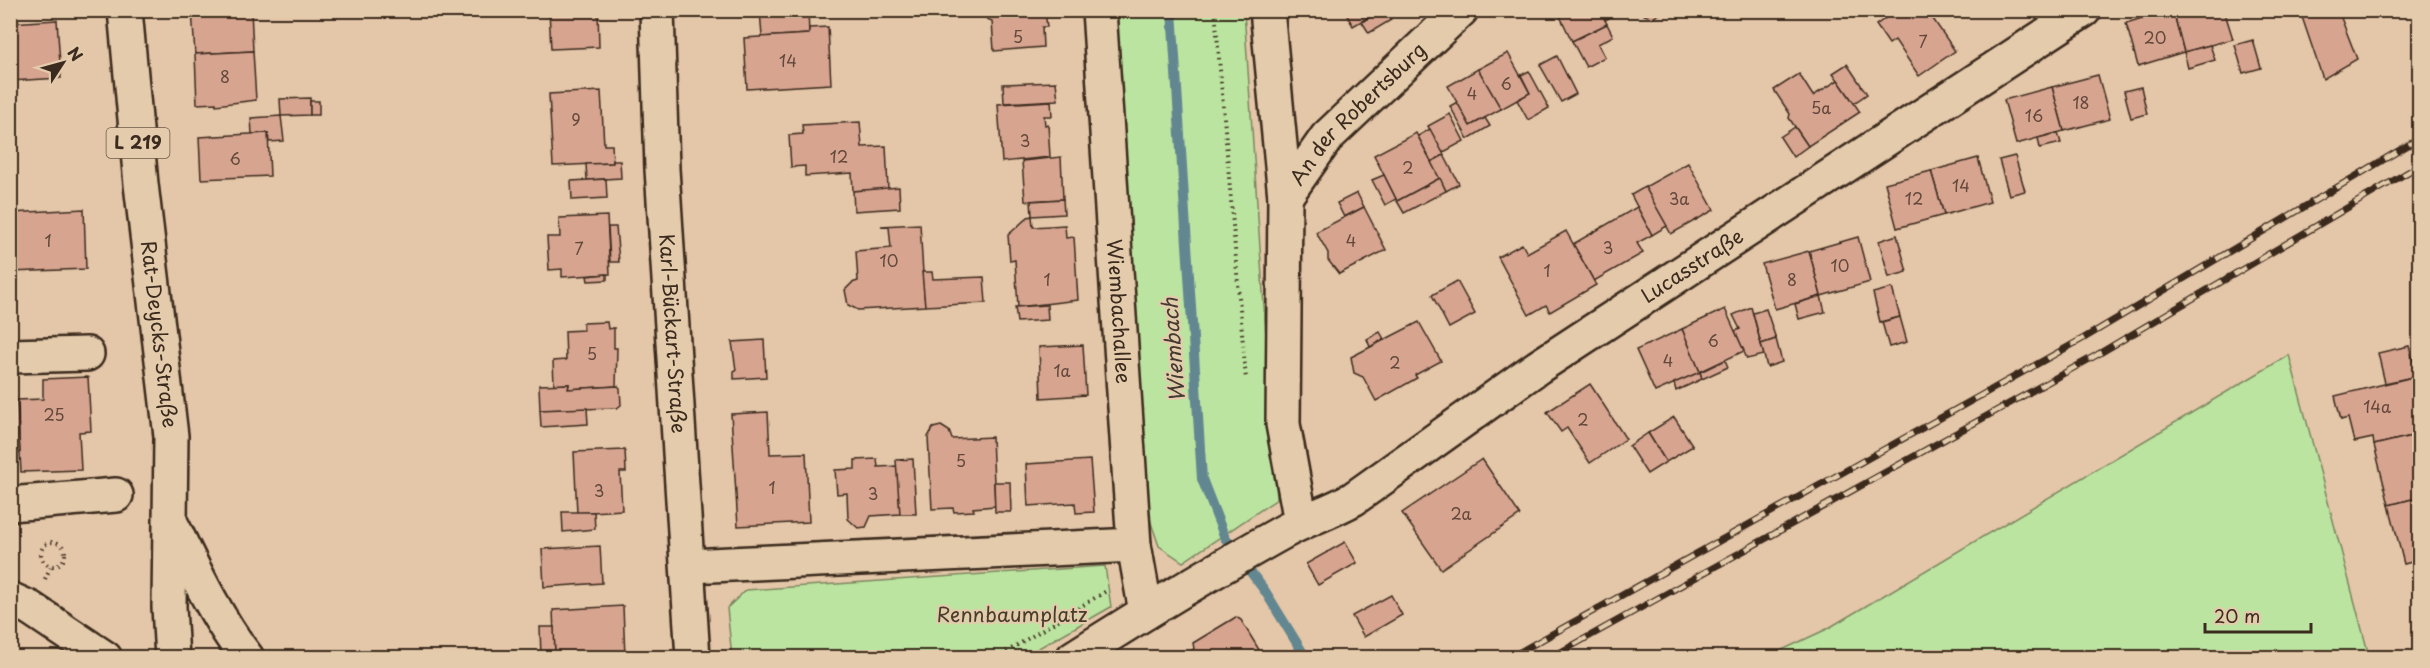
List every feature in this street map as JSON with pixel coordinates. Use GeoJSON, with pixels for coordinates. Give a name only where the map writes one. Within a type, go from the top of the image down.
{"type":"FeatureCollection","features":[{"type":"Feature","properties":{"kind":"street","name":"Rat-Deycks-Straße"},"geometry":{"type":"LineString","coordinates":[[125,10],[141,184],[171,436],[169,607],[172,657]]}},
{"type":"Feature","properties":{"kind":"street","name":"Karl-Bückart-Straße"},"geometry":{"type":"LineString","coordinates":[[657,10],[662,169],[693,657]]}},
{"type":"Feature","properties":{"kind":"street","name":"Wiembachallee"},"geometry":{"type":"LineString","coordinates":[[1098,10],[1136,559],[1146,612]]}},
{"type":"Feature","properties":{"kind":"street"},"geometry":{"type":"LineString","coordinates":[[1073,657],[1288,529],[1282,424],[1285,197],[1267,10]]}},
{"type":"Feature","properties":{"kind":"street","name":"An der Robertsburg"},"geometry":{"type":"LineString","coordinates":[[1285,197],[1327,137],[1461,10]]}},
{"type":"Feature","properties":{"kind":"street","name":"Lucasstraße"},"geometry":{"type":"LineString","coordinates":[[1288,529],[1333,511],[1353,499],[1548,361],[2084,10]]}},
{"type":"Feature","properties":{"kind":"street"},"geometry":{"type":"LineString","coordinates":[[10,356],[87,354]]}},
{"type":"Feature","properties":{"kind":"street"},"geometry":{"type":"LineString","coordinates":[[10,504],[116,495]]}},
{"type":"Feature","properties":{"kind":"street","name":"L 219"},"geometry":{"type":"LineString","coordinates":[[170,523],[206,593],[232,638],[247,657]]}},
{"type":"Feature","properties":{"kind":"street"},"geometry":{"type":"LineString","coordinates":[[689,566],[1136,559]]}},
{"type":"Feature","properties":{"kind":"street"},"geometry":{"type":"LineString","coordinates":[[10,598],[30,608],[94,650]]}},
{"type":"Feature","properties":{"kind":"path"},"geometry":{"type":"LineString","coordinates":[[1215,10],[1246,386]]}},
{"type":"Feature","properties":{"kind":"path"},"geometry":{"type":"LineString","coordinates":[[54,541],[62,544],[66,555],[62,562],[51,566],[44,561],[41,554],[46,543],[54,541]]}},
{"type":"Feature","properties":{"kind":"path"},"geometry":{"type":"LineString","coordinates":[[996,657],[1136,559]]}},
{"type":"Feature","properties":{"kind":"green space"},"geometry":{"type":"Polygon","coordinates":[[[1115,11],[1244,11],[1277,499],[1183,562],[1159,546],[1146,508],[1115,11]]]}},
{"type":"Feature","properties":{"kind":"green space"},"geometry":{"type":"Polygon","coordinates":[[[2289,355],[2368,652],[2402,657],[1767,657],[1827,629],[2289,355]]]}},
{"type":"Feature","properties":{"kind":"green space","name":"Rennbaumplatz"},"geometry":{"type":"Polygon","coordinates":[[[1105,566],[1111,607],[1023,657],[732,657],[727,608],[746,590],[1105,566]]]}},
{"type":"Feature","properties":{"kind":"building"},"geometry":{"type":"Polygon","coordinates":[[[192,10],[251,10],[253,51],[195,54],[192,10]]]}},
{"type":"Feature","properties":{"kind":"building"},"geometry":{"type":"Polygon","coordinates":[[[549,10],[598,10],[599,47],[551,49],[549,10]]]}},
{"type":"Feature","properties":{"kind":"building"},"geometry":{"type":"Polygon","coordinates":[[[760,10],[808,10],[809,34],[762,37],[760,10]]]}},
{"type":"Feature","properties":{"kind":"building"},"geometry":{"type":"Polygon","coordinates":[[[980,10],[1045,10],[1047,27],[1042,27],[1043,47],[994,51],[992,21],[987,19],[980,10]]]}},
{"type":"Feature","properties":{"kind":"building"},"geometry":{"type":"Polygon","coordinates":[[[1344,10],[1381,10],[1353,26],[1344,10]]]}},
{"type":"Feature","properties":{"kind":"building"},"geometry":{"type":"Polygon","coordinates":[[[1381,10],[1386,10],[1391,20],[1369,33],[1362,22],[1381,10]]]}},
{"type":"Feature","properties":{"kind":"building"},"geometry":{"type":"Polygon","coordinates":[[[1557,10],[1600,10],[1607,24],[1572,41],[1557,10]]]}},
{"type":"Feature","properties":{"kind":"building"},"geometry":{"type":"Polygon","coordinates":[[[1600,10],[1618,10],[1619,13],[1605,20],[1600,10]]]}},
{"type":"Feature","properties":{"kind":"building"},"geometry":{"type":"Polygon","coordinates":[[[1642,10],[1666,10],[1653,18],[1644,15],[1642,10]]]}},
{"type":"Feature","properties":{"kind":"building"},"geometry":{"type":"Polygon","coordinates":[[[1897,10],[1927,10],[1955,51],[1919,76],[1895,40],[1889,44],[1876,25],[1897,10]]]}},
{"type":"Feature","properties":{"kind":"building"},"geometry":{"type":"Polygon","coordinates":[[[2173,10],[2184,52],[2138,66],[2126,23],[2173,10]]]}},
{"type":"Feature","properties":{"kind":"building"},"geometry":{"type":"Polygon","coordinates":[[[2173,10],[2224,10],[2233,39],[2184,52],[2173,10]]]}},
{"type":"Feature","properties":{"kind":"building"},"geometry":{"type":"Polygon","coordinates":[[[2312,10],[2338,10],[2357,59],[2323,79],[2301,14],[2312,10]]]}},
{"type":"Feature","properties":{"kind":"building"},"geometry":{"type":"Polygon","coordinates":[[[57,20],[61,78],[10,81],[10,23],[57,20]]]}},
{"type":"Feature","properties":{"kind":"building"},"geometry":{"type":"Polygon","coordinates":[[[1607,24],[1613,36],[1598,44],[1605,57],[1586,67],[1572,41],[1607,24]]]}},
{"type":"Feature","properties":{"kind":"building"},"geometry":{"type":"Polygon","coordinates":[[[828,27],[831,84],[747,89],[744,38],[809,34],[809,28],[828,27]]]}},
{"type":"Feature","properties":{"kind":"building"},"geometry":{"type":"Polygon","coordinates":[[[2253,40],[2261,68],[2243,73],[2235,45],[2253,40]]]}},
{"type":"Feature","properties":{"kind":"building"},"geometry":{"type":"Polygon","coordinates":[[[2210,45],[2215,60],[2188,68],[2184,52],[2210,45]]]}},
{"type":"Feature","properties":{"kind":"building"},"geometry":{"type":"Polygon","coordinates":[[[253,51],[256,100],[216,105],[216,103],[197,104],[195,54],[253,51]]]}},
{"type":"Feature","properties":{"kind":"building"},"geometry":{"type":"Polygon","coordinates":[[[1508,53],[1530,93],[1501,109],[1478,69],[1508,53]]]}},
{"type":"Feature","properties":{"kind":"building"},"geometry":{"type":"Polygon","coordinates":[[[1557,56],[1576,94],[1561,102],[1540,65],[1557,56]]]}},
{"type":"Feature","properties":{"kind":"building"},"geometry":{"type":"Polygon","coordinates":[[[1847,64],[1867,94],[1854,103],[1833,73],[1847,64]]]}},
{"type":"Feature","properties":{"kind":"building"},"geometry":{"type":"Polygon","coordinates":[[[1478,69],[1501,109],[1470,126],[1448,86],[1478,69]]]}},
{"type":"Feature","properties":{"kind":"building"},"geometry":{"type":"Polygon","coordinates":[[[1529,71],[1549,108],[1528,120],[1517,100],[1530,93],[1521,75],[1529,71]]]}},
{"type":"Feature","properties":{"kind":"building"},"geometry":{"type":"Polygon","coordinates":[[[1799,74],[1813,96],[1838,80],[1860,112],[1808,146],[1774,90],[1799,74]]]}},
{"type":"Feature","properties":{"kind":"building"},"geometry":{"type":"Polygon","coordinates":[[[2098,75],[2110,119],[2064,131],[2052,87],[2098,75]]]}},
{"type":"Feature","properties":{"kind":"building"},"geometry":{"type":"Polygon","coordinates":[[[1056,82],[1058,100],[1004,103],[1003,84],[1056,82]]]}},
{"type":"Feature","properties":{"kind":"building"},"geometry":{"type":"Polygon","coordinates":[[[2052,87],[2064,131],[2016,144],[2004,100],[2052,87]]]}},
{"type":"Feature","properties":{"kind":"building"},"geometry":{"type":"Polygon","coordinates":[[[2141,87],[2147,114],[2131,118],[2124,91],[2141,87]]]}},
{"type":"Feature","properties":{"kind":"building"},"geometry":{"type":"Polygon","coordinates":[[[601,91],[604,145],[612,145],[613,163],[553,166],[549,94],[601,91]]]}},
{"type":"Feature","properties":{"kind":"building"},"geometry":{"type":"Polygon","coordinates":[[[310,98],[310,115],[281,116],[280,99],[310,98]]]}},
{"type":"Feature","properties":{"kind":"building"},"geometry":{"type":"Polygon","coordinates":[[[310,101],[319,101],[319,115],[310,115],[310,101]]]}},
{"type":"Feature","properties":{"kind":"building"},"geometry":{"type":"Polygon","coordinates":[[[1051,101],[1052,116],[1044,116],[1045,125],[1048,124],[1050,157],[1002,162],[998,104],[1051,101]]]}},
{"type":"Feature","properties":{"kind":"building"},"geometry":{"type":"Polygon","coordinates":[[[1457,102],[1470,126],[1485,118],[1490,126],[1468,139],[1450,106],[1457,102]]]}},
{"type":"Feature","properties":{"kind":"building"},"geometry":{"type":"Polygon","coordinates":[[[1450,114],[1464,141],[1442,153],[1428,126],[1450,114]]]}},
{"type":"Feature","properties":{"kind":"building"},"geometry":{"type":"Polygon","coordinates":[[[281,116],[284,141],[269,142],[268,133],[252,134],[251,118],[281,116]]]}},
{"type":"Feature","properties":{"kind":"building"},"geometry":{"type":"Polygon","coordinates":[[[860,122],[862,147],[886,146],[888,189],[853,191],[852,173],[805,176],[805,166],[791,167],[789,135],[803,134],[802,125],[860,122]]]}},
{"type":"Feature","properties":{"kind":"building"},"geometry":{"type":"Polygon","coordinates":[[[1795,127],[1808,146],[1793,157],[1780,137],[1795,127]]]}},
{"type":"Feature","properties":{"kind":"building"},"geometry":{"type":"Polygon","coordinates":[[[1430,129],[1444,155],[1431,162],[1418,136],[1430,129]]]}},
{"type":"Feature","properties":{"kind":"building"},"geometry":{"type":"Polygon","coordinates":[[[268,133],[270,176],[201,179],[199,137],[268,133]]]}},
{"type":"Feature","properties":{"kind":"building"},"geometry":{"type":"Polygon","coordinates":[[[1416,133],[1440,178],[1397,201],[1374,155],[1416,133]]]}},
{"type":"Feature","properties":{"kind":"building"},"geometry":{"type":"Polygon","coordinates":[[[2058,133],[2061,143],[2040,148],[2038,138],[2058,133]]]}},
{"type":"Feature","properties":{"kind":"building"},"geometry":{"type":"Polygon","coordinates":[[[1444,155],[1459,184],[1446,191],[1431,162],[1444,155]]]}},
{"type":"Feature","properties":{"kind":"building"},"geometry":{"type":"Polygon","coordinates":[[[2015,156],[2025,191],[2009,195],[1999,160],[2015,156]]]}},
{"type":"Feature","properties":{"kind":"building"},"geometry":{"type":"Polygon","coordinates":[[[1061,157],[1063,199],[1025,201],[1022,161],[1061,157]]]}},
{"type":"Feature","properties":{"kind":"building"},"geometry":{"type":"Polygon","coordinates":[[[1978,158],[1990,202],[1944,215],[1931,171],[1978,158]]]}},
{"type":"Feature","properties":{"kind":"building"},"geometry":{"type":"Polygon","coordinates":[[[613,161],[620,161],[621,178],[587,180],[586,164],[613,163],[613,161]]]}},
{"type":"Feature","properties":{"kind":"building"},"geometry":{"type":"Polygon","coordinates":[[[1688,163],[1714,210],[1671,234],[1645,187],[1688,163]]]}},
{"type":"Feature","properties":{"kind":"building"},"geometry":{"type":"Polygon","coordinates":[[[1931,171],[1944,215],[1897,228],[1885,183],[1931,171]]]}},
{"type":"Feature","properties":{"kind":"building"},"geometry":{"type":"Polygon","coordinates":[[[1384,175],[1396,199],[1385,205],[1372,180],[1384,175]]]}},
{"type":"Feature","properties":{"kind":"building"},"geometry":{"type":"Polygon","coordinates":[[[1440,178],[1446,191],[1404,213],[1397,201],[1440,178]]]}},
{"type":"Feature","properties":{"kind":"building"},"geometry":{"type":"Polygon","coordinates":[[[606,179],[607,198],[572,200],[571,181],[606,179]]]}},
{"type":"Feature","properties":{"kind":"building"},"geometry":{"type":"Polygon","coordinates":[[[899,187],[900,208],[854,211],[853,191],[899,187]]]}},
{"type":"Feature","properties":{"kind":"building"},"geometry":{"type":"Polygon","coordinates":[[[1645,187],[1667,226],[1652,235],[1631,195],[1645,187]]]}},
{"type":"Feature","properties":{"kind":"building"},"geometry":{"type":"Polygon","coordinates":[[[1357,193],[1364,207],[1344,217],[1337,203],[1357,193]]]}},
{"type":"Feature","properties":{"kind":"building"},"geometry":{"type":"Polygon","coordinates":[[[1063,199],[1064,214],[1032,216],[1031,201],[1063,199]]]}},
{"type":"Feature","properties":{"kind":"building"},"geometry":{"type":"Polygon","coordinates":[[[1364,207],[1386,250],[1339,274],[1328,260],[1328,253],[1316,232],[1364,207]]]}},
{"type":"Feature","properties":{"kind":"building"},"geometry":{"type":"Polygon","coordinates":[[[1637,207],[1652,235],[1637,243],[1643,253],[1594,281],[1573,244],[1637,207]]]}},
{"type":"Feature","properties":{"kind":"building"},"geometry":{"type":"Polygon","coordinates":[[[84,209],[86,269],[10,272],[10,213],[84,209]]]}},
{"type":"Feature","properties":{"kind":"building"},"geometry":{"type":"Polygon","coordinates":[[[607,216],[610,274],[562,277],[562,269],[549,270],[547,237],[560,237],[559,218],[607,216]]]}},
{"type":"Feature","properties":{"kind":"building"},"geometry":{"type":"Polygon","coordinates":[[[1032,216],[1033,227],[1065,225],[1066,238],[1074,237],[1078,300],[1018,307],[1015,260],[1010,261],[1008,235],[1032,216]]]}},
{"type":"Feature","properties":{"kind":"building"},"geometry":{"type":"Polygon","coordinates":[[[920,224],[925,306],[858,310],[848,305],[845,290],[858,281],[856,251],[891,248],[889,227],[881,226],[920,224]]]}},
{"type":"Feature","properties":{"kind":"building"},"geometry":{"type":"Polygon","coordinates":[[[608,227],[616,227],[619,262],[610,262],[608,227]]]}},
{"type":"Feature","properties":{"kind":"building"},"geometry":{"type":"Polygon","coordinates":[[[1566,231],[1596,285],[1550,312],[1546,305],[1529,315],[1498,257],[1522,244],[1527,253],[1566,231]]]}},
{"type":"Feature","properties":{"kind":"building"},"geometry":{"type":"Polygon","coordinates":[[[1897,235],[1907,272],[1889,277],[1879,241],[1897,235]]]}},
{"type":"Feature","properties":{"kind":"building"},"geometry":{"type":"Polygon","coordinates":[[[1858,237],[1870,282],[1821,296],[1809,251],[1858,237]]]}},
{"type":"Feature","properties":{"kind":"building"},"geometry":{"type":"Polygon","coordinates":[[[1809,251],[1821,296],[1775,309],[1762,264],[1809,251]]]}},
{"type":"Feature","properties":{"kind":"building"},"geometry":{"type":"Polygon","coordinates":[[[922,272],[932,272],[933,279],[984,277],[986,303],[925,306],[922,272]]]}},
{"type":"Feature","properties":{"kind":"building"},"geometry":{"type":"Polygon","coordinates":[[[607,274],[607,280],[588,281],[587,276],[607,274]]]}},
{"type":"Feature","properties":{"kind":"building"},"geometry":{"type":"Polygon","coordinates":[[[1457,281],[1475,314],[1449,328],[1432,295],[1457,281]]]}},
{"type":"Feature","properties":{"kind":"building"},"geometry":{"type":"Polygon","coordinates":[[[1892,288],[1900,317],[1880,322],[1873,293],[1892,288]]]}},
{"type":"Feature","properties":{"kind":"building"},"geometry":{"type":"Polygon","coordinates":[[[1821,296],[1825,312],[1799,319],[1795,304],[1821,296]]]}},
{"type":"Feature","properties":{"kind":"building"},"geometry":{"type":"Polygon","coordinates":[[[1047,305],[1048,320],[1017,322],[1015,307],[1047,305]]]}},
{"type":"Feature","properties":{"kind":"building"},"geometry":{"type":"Polygon","coordinates":[[[1751,307],[1764,355],[1747,359],[1735,331],[1740,329],[1733,315],[1751,307]]]}},
{"type":"Feature","properties":{"kind":"building"},"geometry":{"type":"Polygon","coordinates":[[[1725,309],[1744,351],[1700,372],[1682,329],[1725,309]]]}},
{"type":"Feature","properties":{"kind":"building"},"geometry":{"type":"Polygon","coordinates":[[[1766,309],[1776,339],[1761,344],[1753,313],[1766,309]]]}},
{"type":"Feature","properties":{"kind":"building"},"geometry":{"type":"Polygon","coordinates":[[[1900,317],[1907,342],[1889,347],[1882,322],[1900,317]]]}},
{"type":"Feature","properties":{"kind":"building"},"geometry":{"type":"Polygon","coordinates":[[[607,322],[608,329],[614,328],[614,348],[617,348],[616,386],[568,389],[569,384],[554,385],[553,361],[566,360],[565,331],[583,330],[583,323],[607,322]]]}},
{"type":"Feature","properties":{"kind":"building"},"geometry":{"type":"Polygon","coordinates":[[[1419,322],[1441,361],[1415,375],[1417,378],[1376,401],[1363,377],[1354,373],[1351,357],[1419,322]]]}},
{"type":"Feature","properties":{"kind":"building"},"geometry":{"type":"Polygon","coordinates":[[[1682,329],[1700,372],[1655,392],[1636,350],[1682,329]]]}},
{"type":"Feature","properties":{"kind":"building"},"geometry":{"type":"Polygon","coordinates":[[[1380,332],[1384,339],[1370,347],[1367,339],[1380,332]]]}},
{"type":"Feature","properties":{"kind":"building"},"geometry":{"type":"Polygon","coordinates":[[[1776,339],[1782,362],[1767,367],[1761,344],[1776,339]]]}},
{"type":"Feature","properties":{"kind":"building"},"geometry":{"type":"Polygon","coordinates":[[[764,340],[766,377],[734,379],[736,370],[732,342],[764,340]]]}},
{"type":"Feature","properties":{"kind":"building"},"geometry":{"type":"Polygon","coordinates":[[[1083,345],[1086,395],[1041,398],[1039,347],[1083,345]]]}},
{"type":"Feature","properties":{"kind":"building"},"geometry":{"type":"Polygon","coordinates":[[[2409,346],[2417,376],[2385,383],[2378,353],[2409,346]]]}},
{"type":"Feature","properties":{"kind":"building"},"geometry":{"type":"Polygon","coordinates":[[[1725,360],[1728,367],[1702,379],[1700,372],[1725,360]]]}},
{"type":"Feature","properties":{"kind":"building"},"geometry":{"type":"Polygon","coordinates":[[[1700,372],[1702,379],[1676,391],[1674,383],[1700,372]]]}},
{"type":"Feature","properties":{"kind":"building"},"geometry":{"type":"Polygon","coordinates":[[[2417,376],[2420,394],[2413,395],[2420,426],[2414,428],[2416,435],[2374,445],[2373,438],[2354,442],[2348,418],[2341,420],[2335,396],[2417,376]]]}},
{"type":"Feature","properties":{"kind":"building"},"geometry":{"type":"Polygon","coordinates":[[[88,377],[91,431],[79,432],[81,470],[21,472],[17,400],[43,399],[43,379],[88,377]]]}},
{"type":"Feature","properties":{"kind":"building"},"geometry":{"type":"Polygon","coordinates":[[[569,384],[568,389],[618,386],[621,405],[617,408],[540,410],[539,385],[569,384]]]}},
{"type":"Feature","properties":{"kind":"building"},"geometry":{"type":"Polygon","coordinates":[[[1590,384],[1626,439],[1590,463],[1567,428],[1561,432],[1547,412],[1590,384]]]}},
{"type":"Feature","properties":{"kind":"building"},"geometry":{"type":"Polygon","coordinates":[[[10,400],[17,400],[20,453],[10,453],[10,400]]]}},
{"type":"Feature","properties":{"kind":"building"},"geometry":{"type":"Polygon","coordinates":[[[587,408],[588,424],[541,427],[540,410],[587,408]]]}},
{"type":"Feature","properties":{"kind":"building"},"geometry":{"type":"Polygon","coordinates":[[[768,412],[770,454],[806,453],[809,522],[738,526],[731,414],[768,412]]]}},
{"type":"Feature","properties":{"kind":"building"},"geometry":{"type":"Polygon","coordinates":[[[1674,417],[1693,446],[1666,462],[1648,433],[1674,417]]]}},
{"type":"Feature","properties":{"kind":"building"},"geometry":{"type":"Polygon","coordinates":[[[941,426],[949,431],[952,439],[992,437],[995,506],[973,508],[974,511],[954,512],[953,508],[932,509],[928,437],[933,428],[941,426]]]}},
{"type":"Feature","properties":{"kind":"building"},"geometry":{"type":"Polygon","coordinates":[[[1648,433],[1666,462],[1647,474],[1629,446],[1648,433]]]}},
{"type":"Feature","properties":{"kind":"building"},"geometry":{"type":"Polygon","coordinates":[[[2420,434],[2420,497],[2389,505],[2374,445],[2420,434]]]}},
{"type":"Feature","properties":{"kind":"building"},"geometry":{"type":"Polygon","coordinates":[[[625,450],[626,472],[620,472],[622,510],[577,513],[574,452],[625,450]]]}},
{"type":"Feature","properties":{"kind":"building"},"geometry":{"type":"Polygon","coordinates":[[[877,459],[878,467],[898,466],[900,514],[871,516],[866,527],[858,528],[848,519],[847,493],[837,494],[835,470],[855,469],[855,460],[877,459]]]}},
{"type":"Feature","properties":{"kind":"building"},"geometry":{"type":"Polygon","coordinates":[[[913,459],[916,514],[900,514],[896,460],[913,459]]]}},
{"type":"Feature","properties":{"kind":"building"},"geometry":{"type":"Polygon","coordinates":[[[1482,459],[1520,515],[1441,569],[1402,513],[1482,459]]]}},
{"type":"Feature","properties":{"kind":"building"},"geometry":{"type":"Polygon","coordinates":[[[1090,460],[1094,512],[1076,513],[1075,503],[1028,506],[1026,464],[1090,460]]]}},
{"type":"Feature","properties":{"kind":"building"},"geometry":{"type":"Polygon","coordinates":[[[994,482],[1010,482],[1011,512],[995,512],[994,482]]]}},
{"type":"Feature","properties":{"kind":"building"},"geometry":{"type":"Polygon","coordinates":[[[2420,497],[2420,560],[2404,564],[2389,505],[2420,497]]]}},
{"type":"Feature","properties":{"kind":"building"},"geometry":{"type":"Polygon","coordinates":[[[562,512],[594,512],[595,529],[563,532],[562,512]]]}},
{"type":"Feature","properties":{"kind":"building"},"geometry":{"type":"Polygon","coordinates":[[[1345,542],[1357,563],[1318,585],[1306,564],[1345,542]]]}},
{"type":"Feature","properties":{"kind":"building"},"geometry":{"type":"Polygon","coordinates":[[[600,546],[602,583],[544,587],[542,549],[600,546]]]}},
{"type":"Feature","properties":{"kind":"building"},"geometry":{"type":"Polygon","coordinates":[[[1391,595],[1402,615],[1364,637],[1352,616],[1391,595]]]}},
{"type":"Feature","properties":{"kind":"building"},"geometry":{"type":"Polygon","coordinates":[[[623,606],[625,658],[555,658],[553,610],[623,606]]]}},
{"type":"Feature","properties":{"kind":"building"},"geometry":{"type":"Polygon","coordinates":[[[1236,617],[1241,620],[1264,658],[1180,658],[1194,649],[1193,643],[1236,617]]]}},
{"type":"Feature","properties":{"kind":"building"},"geometry":{"type":"Polygon","coordinates":[[[540,627],[554,627],[555,656],[541,657],[540,627]]]}},
{"type":"Feature","properties":{"kind":"waterway","name":"Wiembach"},"geometry":{"type":"LineString","coordinates":[[1172,10],[1202,479],[1225,538],[1265,591],[1306,658]]}},
{"type":"Feature","properties":{"kind":"railway"},"geometry":{"type":"LineString","coordinates":[[1509,658],[2084,338],[2420,138]]}},
{"type":"Feature","properties":{"kind":"railway"},"geometry":{"type":"LineString","coordinates":[[1550,658],[2095,356],[2420,165]]}}]}
